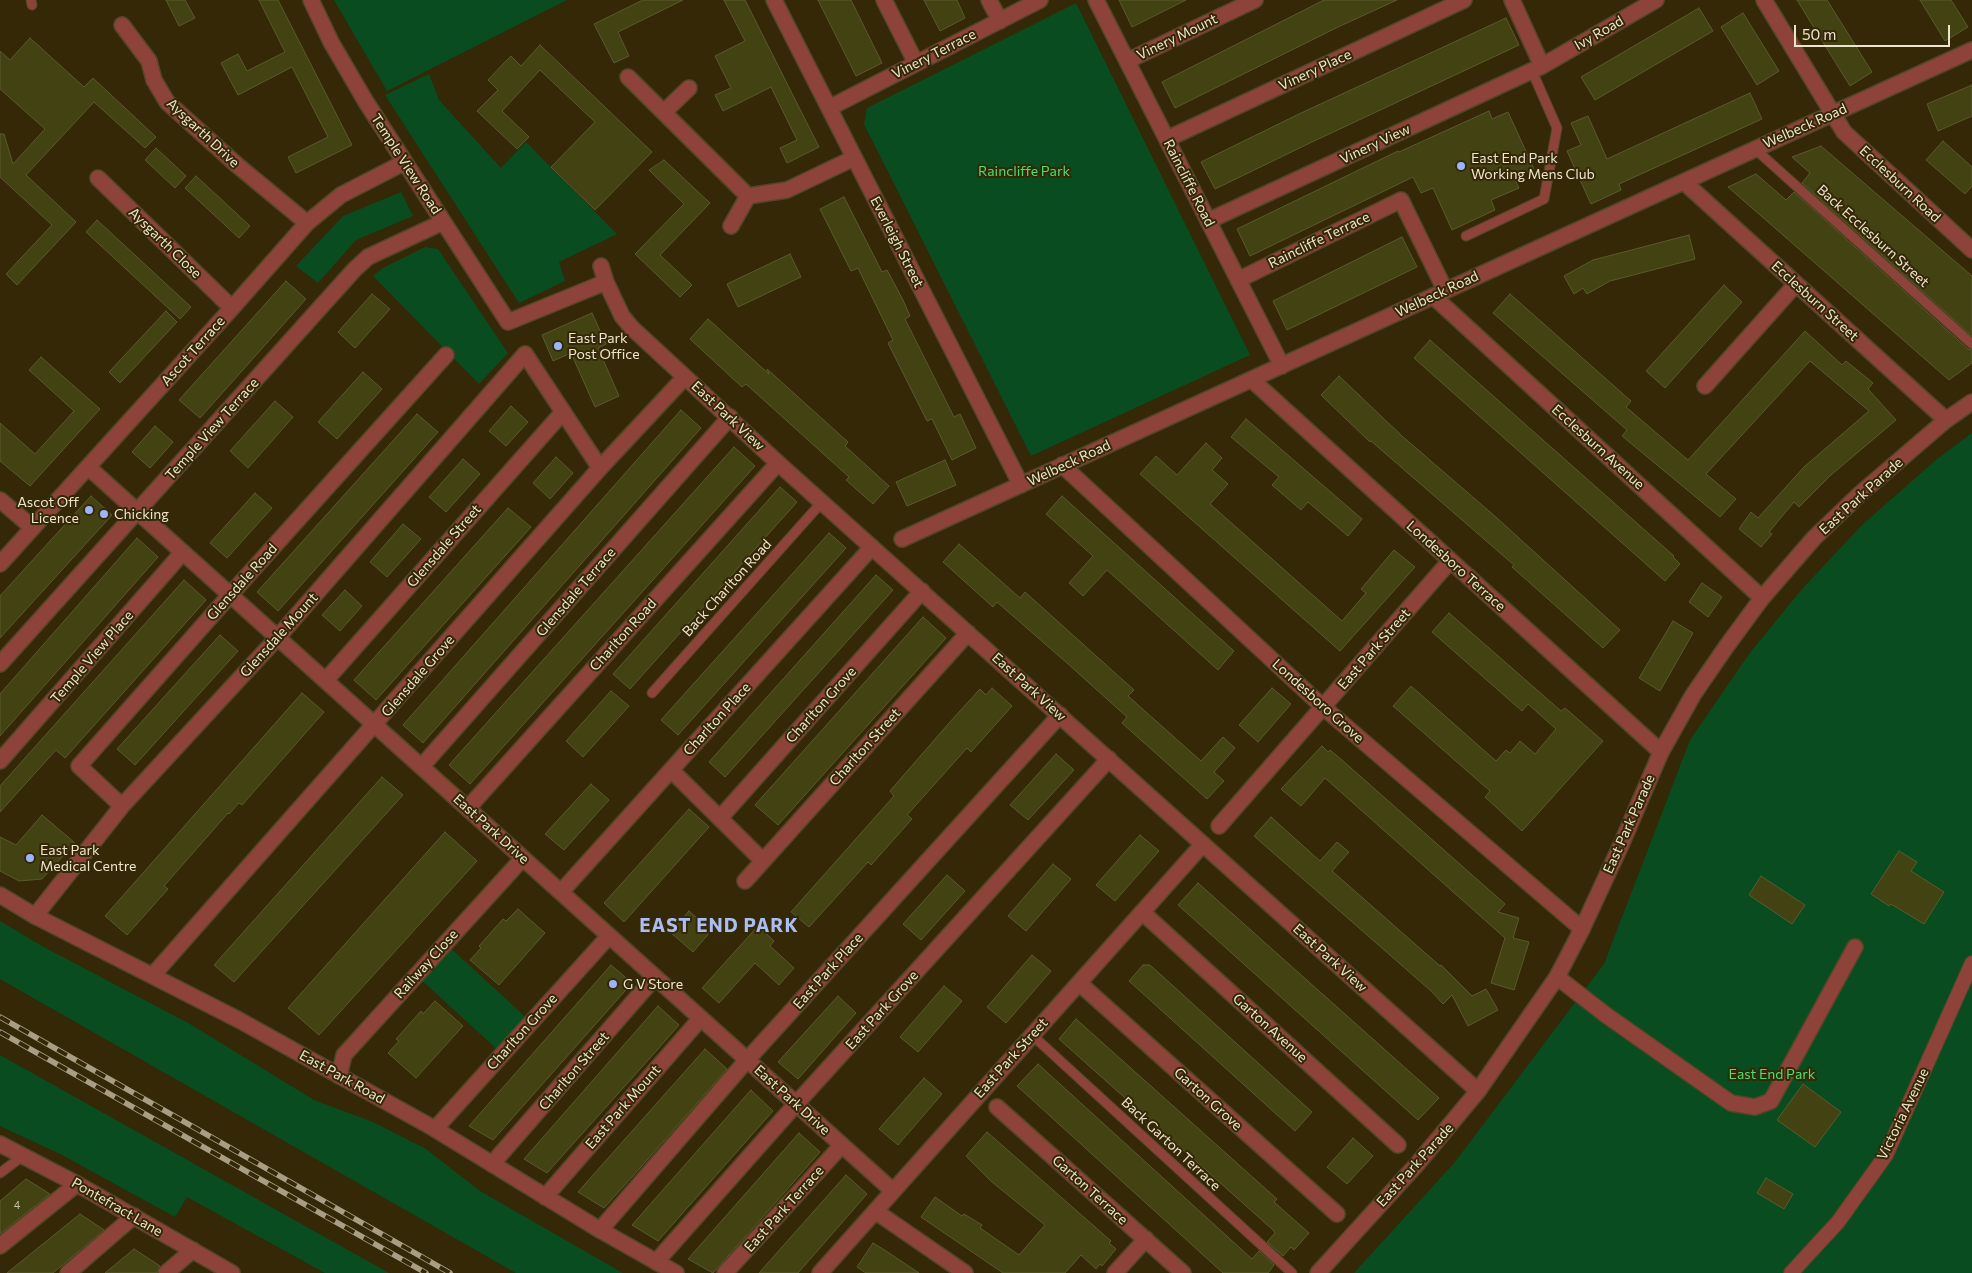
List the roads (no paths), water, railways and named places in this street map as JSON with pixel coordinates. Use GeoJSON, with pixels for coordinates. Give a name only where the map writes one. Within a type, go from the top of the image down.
{"type":"FeatureCollection","features":[{"type":"Feature","properties":{"kind":"street","name":"Temple View Road"},"geometry":{"type":"LineString","coordinates":[[311,0],[356,85],[508,322],[606,282]]}},
{"type":"Feature","properties":{"kind":"street","name":"Everleigh Street"},"geometry":{"type":"LineString","coordinates":[[774,0],[1021,485]]}},
{"type":"Feature","properties":{"kind":"street"},"geometry":{"type":"LineString","coordinates":[[884,0],[916,63]]}},
{"type":"Feature","properties":{"kind":"street"},"geometry":{"type":"LineString","coordinates":[[989,0],[1000,20]]}},
{"type":"Feature","properties":{"kind":"street","name":"Vinery Terrace"},"geometry":{"type":"LineString","coordinates":[[829,108],[1040,0]]}},
{"type":"Feature","properties":{"kind":"street","name":"Raincliffe Road"},"geometry":{"type":"LineString","coordinates":[[1096,0],[1282,366]]}},
{"type":"Feature","properties":{"kind":"street","name":"Vinery Mount"},"geometry":{"type":"LineString","coordinates":[[1127,61],[1254,0]]}},
{"type":"Feature","properties":{"kind":"street","name":"Vinery Place"},"geometry":{"type":"LineString","coordinates":[[1167,139],[1464,0]]}},
{"type":"Feature","properties":{"kind":"street"},"geometry":{"type":"LineString","coordinates":[[1512,0],[1537,69]]}},
{"type":"Feature","properties":{"kind":"street","name":"Ivy Road"},"geometry":{"type":"LineString","coordinates":[[1537,69],[1656,0]]}},
{"type":"Feature","properties":{"kind":"street","name":"Ecclesburn Road"},"geometry":{"type":"LineString","coordinates":[[1764,0],[1844,132],[1972,250]]}},
{"type":"Feature","properties":{"kind":"street","name":"Aysgarth Drive"},"geometry":{"type":"LineString","coordinates":[[122,25],[149,61],[154,80],[167,102],[237,165],[307,223]]}},
{"type":"Feature","properties":{"kind":"street","name":"Welbeck Road"},"geometry":{"type":"LineString","coordinates":[[902,539],[1972,50]]}},
{"type":"Feature","properties":{"kind":"street","name":"Vinery View"},"geometry":{"type":"LineString","coordinates":[[1208,221],[1537,69]]}},
{"type":"Feature","properties":{"kind":"street"},"geometry":{"type":"LineString","coordinates":[[628,77],[748,196]]}},
{"type":"Feature","properties":{"kind":"street"},"geometry":{"type":"LineString","coordinates":[[664,112],[688,88]]}},
{"type":"Feature","properties":{"kind":"street"},"geometry":{"type":"LineString","coordinates":[[748,196],[787,190],[854,158]]}},
{"type":"Feature","properties":{"kind":"street","name":"Ascot Terrace"},"geometry":{"type":"LineString","coordinates":[[0,564],[307,223],[341,195],[405,162]]}},
{"type":"Feature","properties":{"kind":"street","name":"Aysgarth Close"},"geometry":{"type":"LineString","coordinates":[[98,178],[232,308]]}},
{"type":"Feature","properties":{"kind":"street","name":"Ecclesburn Street"},"geometry":{"type":"LineString","coordinates":[[1684,182],[1946,420]]}},
{"type":"Feature","properties":{"kind":"street"},"geometry":{"type":"LineString","coordinates":[[731,226],[748,196]]}},
{"type":"Feature","properties":{"kind":"street","name":"Raincliffe Terrace"},"geometry":{"type":"LineString","coordinates":[[1238,280],[1401,200],[1439,293]]}},
{"type":"Feature","properties":{"kind":"street","name":"Temple View Terrace"},"geometry":{"type":"LineString","coordinates":[[0,664],[368,257],[443,222]]}},
{"type":"Feature","properties":{"kind":"street","name":"East Park View"},"geometry":{"type":"LineString","coordinates":[[601,266],[606,282],[622,316],[631,327],[778,463],[1478,1091]]}},
{"type":"Feature","properties":{"kind":"street"},"geometry":{"type":"LineString","coordinates":[[1705,386],[1796,284]]}},
{"type":"Feature","properties":{"kind":"street","name":"Ecclesburn Avenue"},"geometry":{"type":"LineString","coordinates":[[1439,293],[1762,598]]}},
{"type":"Feature","properties":{"kind":"street","name":"Glensdale Mount"},"geometry":{"type":"LineString","coordinates":[[35,916],[122,806],[278,638],[524,354],[563,412]]}},
{"type":"Feature","properties":{"kind":"street","name":"Glensdale Road"},"geometry":{"type":"LineString","coordinates":[[122,806],[79,766],[230,594],[446,355]]}},
{"type":"Feature","properties":{"kind":"street","name":"Glensdale Grove"},"geometry":{"type":"LineString","coordinates":[[153,975],[600,468],[685,377]]}},
{"type":"Feature","properties":{"kind":"street","name":"Londesboro Terrace"},"geometry":{"type":"LineString","coordinates":[[1252,380],[1661,752]]}},
{"type":"Feature","properties":{"kind":"street","name":"East Park Parade"},"geometry":{"type":"LineString","coordinates":[[1318,1273],[1418,1163],[1478,1091],[1557,977],[1582,929],[1661,752],[1694,695],[1762,598],[1814,538],[1841,512],[1946,420],[1972,402]]}},
{"type":"Feature","properties":{"kind":"street"},"geometry":{"type":"LineString","coordinates":[[563,412],[600,468]]}},
{"type":"Feature","properties":{"kind":"street","name":"Glensdale Street"},"geometry":{"type":"LineString","coordinates":[[326,680],[563,412]]}},
{"type":"Feature","properties":{"kind":"street","name":"Glensdale Terrace"},"geometry":{"type":"LineString","coordinates":[[422,766],[730,417]]}},
{"type":"Feature","properties":{"kind":"street","name":"Charlton Road"},"geometry":{"type":"LineString","coordinates":[[468,808],[778,463]]}},
{"type":"Feature","properties":{"kind":"street","name":"Londesboro Grove"},"geometry":{"type":"LineString","coordinates":[[1062,465],[1324,707],[1582,929]]}},
{"type":"Feature","properties":{"kind":"street","name":"East Park Drive"},"geometry":{"type":"LineString","coordinates":[[88,467],[893,1191]]}},
{"type":"Feature","properties":{"kind":"street"},"geometry":{"type":"LineString","coordinates":[[0,500],[32,527]]}},
{"type":"Feature","properties":{"kind":"street","name":"Charlton Place"},"geometry":{"type":"LineString","coordinates":[[561,892],[872,547]]}},
{"type":"Feature","properties":{"kind":"street","name":"Temple View Place"},"geometry":{"type":"LineString","coordinates":[[0,761],[184,552]]}},
{"type":"Feature","properties":{"kind":"street","name":"East Park Street"},"geometry":{"type":"LineString","coordinates":[[1219,826],[1450,561]]}},
{"type":"Feature","properties":{"kind":"street","name":"Charlton Grove"},"geometry":{"type":"LineString","coordinates":[[720,818],[922,591]]}},
{"type":"Feature","properties":{"kind":"street","name":"Charlton Street"},"geometry":{"type":"LineString","coordinates":[[745,881],[968,633]]}},
{"type":"Feature","properties":{"kind":"street","name":"East Park Place"},"geometry":{"type":"LineString","coordinates":[[600,1230],[747,1060],[1060,715]]}},
{"type":"Feature","properties":{"kind":"street","name":"East Park Grove"},"geometry":{"type":"LineString","coordinates":[[656,1262],[796,1104],[1109,759]]}},
{"type":"Feature","properties":{"kind":"street"},"geometry":{"type":"LineString","coordinates":[[672,770],[763,861]]}},
{"type":"Feature","properties":{"kind":"street","name":"East Park Street"},"geometry":{"type":"LineString","coordinates":[[824,1272],[875,1211],[1203,844]]}},
{"type":"Feature","properties":{"kind":"street","name":"Railway Close"},"geometry":{"type":"LineString","coordinates":[[339,1076],[344,1055],[523,858]]}},
{"type":"Feature","properties":{"kind":"street","name":"East Park Road"},"geometry":{"type":"LineString","coordinates":[[0,895],[35,916],[239,1020],[435,1129],[600,1230],[676,1273]]}},
{"type":"Feature","properties":{"kind":"street","name":"Garton Avenue"},"geometry":{"type":"LineString","coordinates":[[1142,912],[1398,1145]]}},
{"type":"Feature","properties":{"kind":"street","name":"Charlton Grove"},"geometry":{"type":"LineString","coordinates":[[435,1129],[609,936]]}},
{"type":"Feature","properties":{"kind":"street"},"geometry":{"type":"LineString","coordinates":[[1557,977],[1606,1015],[1731,1103],[1755,1108],[1771,1100],[1854,947]]}},
{"type":"Feature","properties":{"kind":"street","name":"Victoria Avenue"},"geometry":{"type":"LineString","coordinates":[[1791,1273],[1838,1222],[1886,1155],[1972,963]]}},
{"type":"Feature","properties":{"kind":"street","name":"Charlton Street"},"geometry":{"type":"LineString","coordinates":[[492,1164],[656,977]]}},
{"type":"Feature","properties":{"kind":"street","name":"Garton Grove"},"geometry":{"type":"LineString","coordinates":[[1079,983],[1337,1214]]}},
{"type":"Feature","properties":{"kind":"street","name":"East Park Mount"},"geometry":{"type":"LineString","coordinates":[[546,1196],[701,1018]]}},
{"type":"Feature","properties":{"kind":"street","name":"Garton Terrace"},"geometry":{"type":"LineString","coordinates":[[997,1107],[1183,1273]]}},
{"type":"Feature","properties":{"kind":"street","name":"Pontefract Lane"},"geometry":{"type":"LineString","coordinates":[[0,1144],[77,1184],[232,1273]]}},
{"type":"Feature","properties":{"kind":"street","name":"East Park Terrace"},"geometry":{"type":"LineString","coordinates":[[725,1273],[842,1145]]}},
{"type":"Feature","properties":{"kind":"street"},"geometry":{"type":"LineString","coordinates":[[0,1246],[77,1184]]}},
{"type":"Feature","properties":{"kind":"street"},"geometry":{"type":"LineString","coordinates":[[875,1211],[965,1273]]}},
{"type":"Feature","properties":{"kind":"street"},"geometry":{"type":"LineString","coordinates":[[68,1273],[134,1216]]}},
{"type":"Feature","properties":{"kind":"street"},"geometry":{"type":"LineString","coordinates":[[1115,1273],[1146,1239]]}},
{"type":"Feature","properties":{"kind":"street"},"geometry":{"type":"LineString","coordinates":[[166,1273],[193,1250]]}},
{"type":"Feature","properties":{"kind":"lane"},"geometry":{"type":"LineString","coordinates":[[1466,236],[1544,199],[1557,128],[1537,69]]}},
{"type":"Feature","properties":{"kind":"lane","name":"Back Ecclesburn Street"},"geometry":{"type":"LineString","coordinates":[[1755,149],[1972,344]]}},
{"type":"Feature","properties":{"kind":"lane","name":"Back Charlton Road"},"geometry":{"type":"LineString","coordinates":[[652,693],[822,502]]}},
{"type":"Feature","properties":{"kind":"lane","name":"Back Garton Terrace"},"geometry":{"type":"LineString","coordinates":[[1032,1035],[1292,1273]]}},
{"type":"Feature","properties":{"kind":"lane"},"geometry":{"type":"LineString","coordinates":[[0,1173],[24,1155]]}},
{"type":"Feature","properties":{"kind":"railway"},"geometry":{"type":"LineString","coordinates":[[0,1017],[450,1273]]}},
{"type":"Feature","properties":{"kind":"railway"},"geometry":{"type":"LineString","coordinates":[[0,1032],[426,1273]]}},
{"type":"Feature","properties":{"kind":"place","name":"East End Park Working Mens Club"},"geometry":{"type":"Point","coordinates":[1461,166]}},
{"type":"Feature","properties":{"kind":"place","name":"East Park Post Office"},"geometry":{"type":"Point","coordinates":[558,346]}},
{"type":"Feature","properties":{"kind":"place","name":"Ascot Off Licence"},"geometry":{"type":"Point","coordinates":[89,510]}},
{"type":"Feature","properties":{"kind":"place","name":"Chicking"},"geometry":{"type":"Point","coordinates":[104,514]}},
{"type":"Feature","properties":{"kind":"place","name":"East Park Medical Centre"},"geometry":{"type":"Point","coordinates":[30,858]}},
{"type":"Feature","properties":{"kind":"place","name":"G V Store"},"geometry":{"type":"Point","coordinates":[613,984]}},
{"type":"Feature","properties":{"kind":"district","name":"EAST END PARK"},"geometry":{"type":"Point","coordinates":[719,926]}},
{"type":"Feature","properties":{"kind":"park label","name":"Raincliffe Park"},"geometry":{"type":"Point","coordinates":[1024,171]}},
{"type":"Feature","properties":{"kind":"park label","name":"East End Park"},"geometry":{"type":"Point","coordinates":[1772,1074]}}]}
